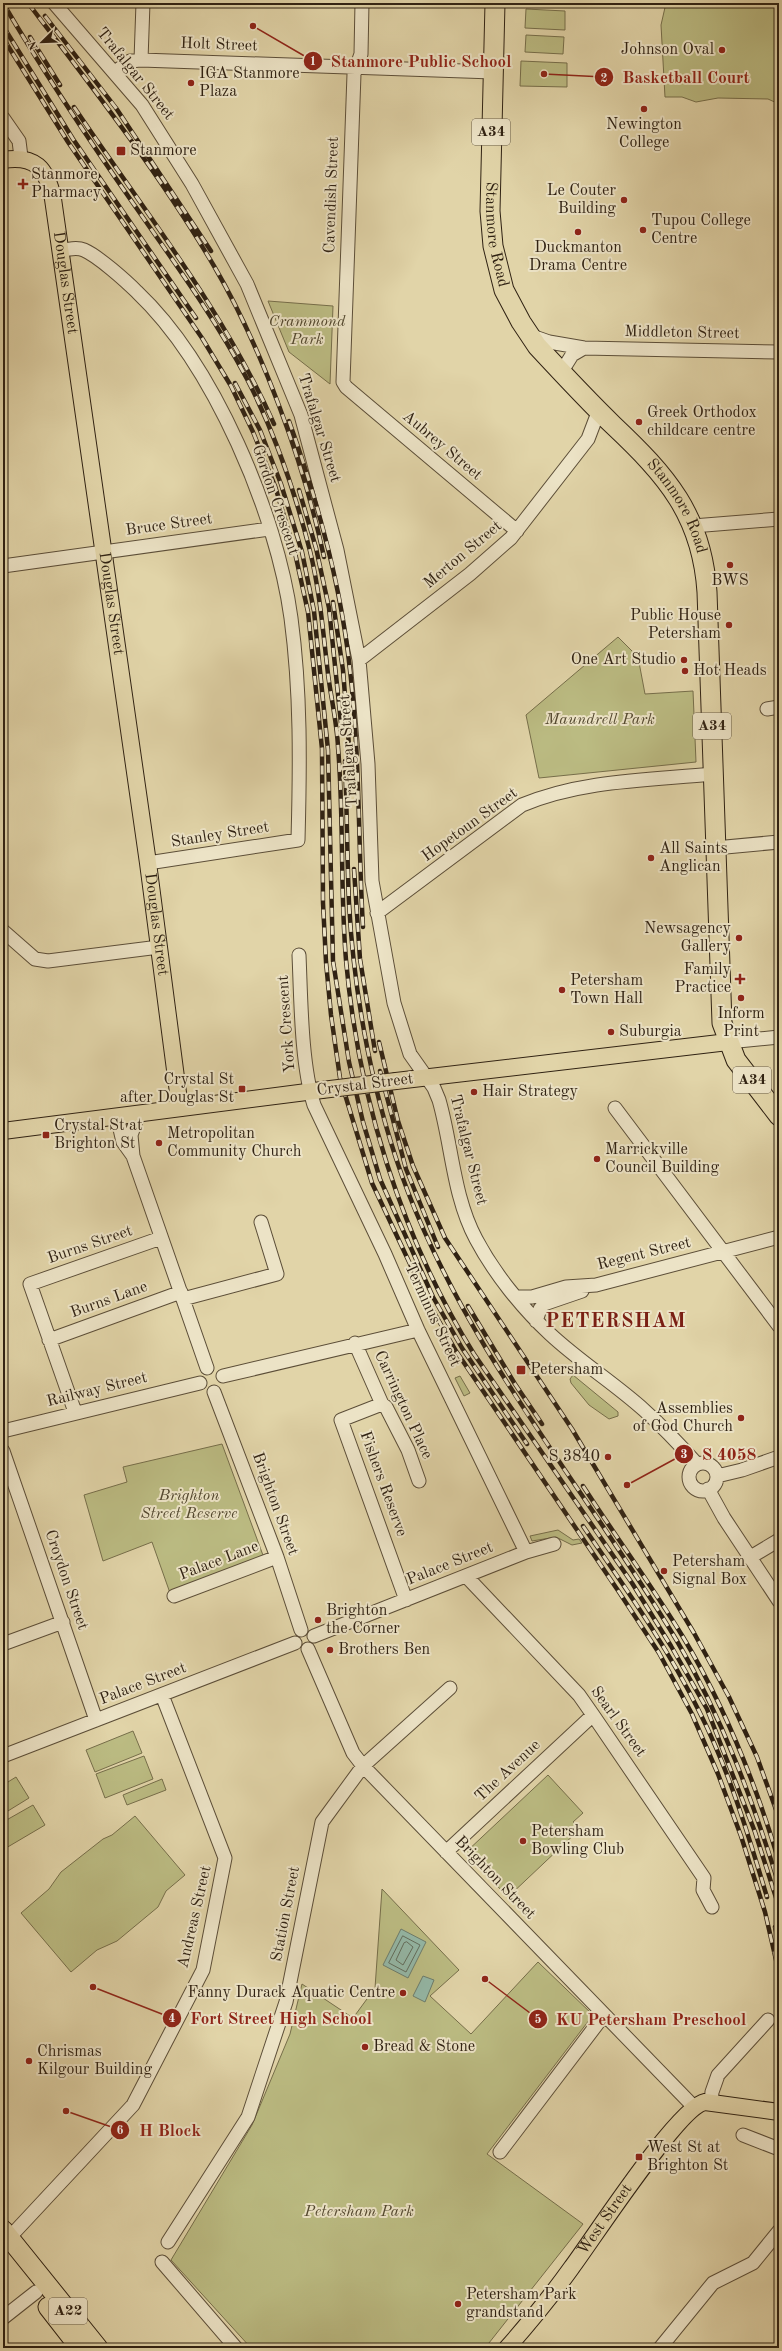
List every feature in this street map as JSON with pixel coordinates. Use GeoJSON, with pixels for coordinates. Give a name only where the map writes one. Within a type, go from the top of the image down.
{"type":"FeatureCollection","features":[{"type":"Feature","properties":{"kind":"highway","name":"Stanmore Road"},"geometry":{"type":"LineString","coordinates":[[495,3],[490,211],[493,246],[504,290],[529,335],[613,425],[660,472],[678,498],[693,526],[706,575],[722,1023],[728,1042]]}},
{"type":"Feature","properties":{"kind":"highway","name":"A34"},"geometry":{"type":"LineString","coordinates":[[728,1042],[736,1060],[779,1116]]}},
{"type":"Feature","properties":{"kind":"highway","name":"A22"},"geometry":{"type":"LineString","coordinates":[[5,2239],[36,2292],[80,2348]]}},
{"type":"Feature","properties":{"kind":"highway","name":"A22"},"geometry":{"type":"LineString","coordinates":[[5,2239],[98,2348]]}},
{"type":"Feature","properties":{"kind":"main road"},"geometry":{"type":"LineString","coordinates":[[3,160],[21,157]]}},
{"type":"Feature","properties":{"kind":"main road","name":"Douglas Street"},"geometry":{"type":"LineString","coordinates":[[21,157],[40,168],[49,182],[61,250],[148,863],[180,1108]]}},
{"type":"Feature","properties":{"kind":"main road","name":"Crystal Street"},"geometry":{"type":"LineString","coordinates":[[3,1131],[396,1081],[728,1042]]}},
{"type":"Feature","properties":{"kind":"main road"},"geometry":{"type":"LineString","coordinates":[[694,2107],[698,2104],[711,2103],[779,2112]]}},
{"type":"Feature","properties":{"kind":"main road","name":"West Street"},"geometry":{"type":"LineString","coordinates":[[507,2348],[573,2267],[664,2140],[694,2107]]}},
{"type":"Feature","properties":{"kind":"street","name":"Trafalgar Street"},"geometry":{"type":"LineString","coordinates":[[54,3],[115,72],[146,111],[206,207],[247,284],[301,415],[329,519],[359,660],[368,764],[372,881],[394,1003],[404,1040],[413,1060],[434,1088],[439,1100],[454,1171],[472,1230],[481,1248],[516,1297],[536,1321],[551,1335],[644,1409],[697,1464]]}},
{"type":"Feature","properties":{"kind":"street"},"geometry":{"type":"LineString","coordinates":[[141,60],[143,3]]}},
{"type":"Feature","properties":{"kind":"street","name":"Cavendish Street"},"geometry":{"type":"LineString","coordinates":[[346,387],[342,376],[354,74],[360,54],[362,3]]}},
{"type":"Feature","properties":{"kind":"street","name":"Holt Street"},"geometry":{"type":"LineString","coordinates":[[115,72],[130,61],[141,60],[493,72]]}},
{"type":"Feature","properties":{"kind":"street"},"geometry":{"type":"LineString","coordinates":[[3,118],[19,141],[21,157]]}},
{"type":"Feature","properties":{"kind":"street","name":"Gordon Crescent"},"geometry":{"type":"LineString","coordinates":[[61,250],[85,250],[130,285],[154,309],[205,380],[242,451],[269,529],[283,576],[291,618],[301,729],[298,840]]}},
{"type":"Feature","properties":{"kind":"street","name":"Middleton Street"},"geometry":{"type":"LineString","coordinates":[[529,335],[549,342],[584,348],[779,352]]}},
{"type":"Feature","properties":{"kind":"street"},"geometry":{"type":"LineString","coordinates":[[562,371],[572,355],[584,348]]}},
{"type":"Feature","properties":{"kind":"street","name":"Aubrey Street"},"geometry":{"type":"LineString","coordinates":[[346,387],[517,531]]}},
{"type":"Feature","properties":{"kind":"street","name":"Merton Street"},"geometry":{"type":"LineString","coordinates":[[359,660],[470,574],[504,545],[517,531],[588,439],[599,410]]}},
{"type":"Feature","properties":{"kind":"street","name":"Merton Street"},"geometry":{"type":"LineString","coordinates":[[588,439],[613,425]]}},
{"type":"Feature","properties":{"kind":"street"},"geometry":{"type":"LineString","coordinates":[[693,526],[779,519]]}},
{"type":"Feature","properties":{"kind":"street","name":"Bruce Street"},"geometry":{"type":"LineString","coordinates":[[3,566],[269,529]]}},
{"type":"Feature","properties":{"kind":"street","name":"Hopetoun Street"},"geometry":{"type":"LineString","coordinates":[[377,913],[522,805],[537,799],[591,786],[712,774]]}},
{"type":"Feature","properties":{"kind":"street","name":"Stanley Street"},"geometry":{"type":"LineString","coordinates":[[148,863],[298,840]]}},
{"type":"Feature","properties":{"kind":"street"},"geometry":{"type":"LineString","coordinates":[[715,848],[779,842]]}},
{"type":"Feature","properties":{"kind":"street"},"geometry":{"type":"LineString","coordinates":[[3,931],[35,959],[48,961],[159,947]]}},
{"type":"Feature","properties":{"kind":"street","name":"York Crescent"},"geometry":{"type":"LineString","coordinates":[[300,955],[302,1014],[316,1091]]}},
{"type":"Feature","properties":{"kind":"street"},"geometry":{"type":"LineString","coordinates":[[728,1042],[779,1037]]}},
{"type":"Feature","properties":{"kind":"street","name":"Terminus Street"},"geometry":{"type":"LineString","coordinates":[[316,1091],[321,1122],[340,1156],[386,1254],[418,1330],[526,1552]]}},
{"type":"Feature","properties":{"kind":"street"},"geometry":{"type":"LineString","coordinates":[[615,1108],[779,1326]]}},
{"type":"Feature","properties":{"kind":"street"},"geometry":{"type":"LineString","coordinates":[[139,1113],[131,1135],[133,1156],[207,1368]]}},
{"type":"Feature","properties":{"kind":"street"},"geometry":{"type":"LineString","coordinates":[[117,1116],[123,1142],[133,1156]]}},
{"type":"Feature","properties":{"kind":"street","name":"Burns Lane"},"geometry":{"type":"LineString","coordinates":[[49,1340],[182,1295],[277,1274],[261,1222]]}},
{"type":"Feature","properties":{"kind":"street","name":"Regent Street"},"geometry":{"type":"LineString","coordinates":[[516,1297],[532,1297],[566,1287],[596,1285],[779,1237]]}},
{"type":"Feature","properties":{"kind":"street","name":"Burns Street"},"geometry":{"type":"LineString","coordinates":[[49,1340],[30,1284],[161,1238]]}},
{"type":"Feature","properties":{"kind":"street"},"geometry":{"type":"LineString","coordinates":[[536,1321],[540,1309],[544,1304],[596,1285]]}},
{"type":"Feature","properties":{"kind":"street"},"geometry":{"type":"LineString","coordinates":[[223,1376],[355,1343],[418,1330]]}},
{"type":"Feature","properties":{"kind":"street"},"geometry":{"type":"LineString","coordinates":[[49,1340],[75,1412]]}},
{"type":"Feature","properties":{"kind":"street","name":"Carrington Place"},"geometry":{"type":"LineString","coordinates":[[355,1343],[382,1404],[386,1407],[408,1450],[418,1481]]}},
{"type":"Feature","properties":{"kind":"street"},"geometry":{"type":"LineString","coordinates":[[207,1368],[217,1369],[223,1376],[221,1388],[214,1392],[204,1389],[200,1383],[201,1373],[207,1368]]}},
{"type":"Feature","properties":{"kind":"street","name":"Railway Street"},"geometry":{"type":"LineString","coordinates":[[3,1431],[75,1412],[200,1383]]}},
{"type":"Feature","properties":{"kind":"street","name":"Brighton Street"},"geometry":{"type":"LineString","coordinates":[[214,1392],[277,1557],[301,1630]]}},
{"type":"Feature","properties":{"kind":"street","name":"Fishers Reserve"},"geometry":{"type":"LineString","coordinates":[[382,1404],[341,1420],[406,1600]]}},
{"type":"Feature","properties":{"kind":"street","name":"Croydon Street"},"geometry":{"type":"LineString","coordinates":[[3,1451],[96,1720]]}},
{"type":"Feature","properties":{"kind":"street"},"geometry":{"type":"LineString","coordinates":[[717,1476],[742,1470],[779,1457]]}},
{"type":"Feature","properties":{"kind":"street"},"geometry":{"type":"LineString","coordinates":[[697,1464],[708,1464],[714,1468],[717,1476],[715,1484],[708,1489],[700,1490],[690,1482],[691,1470],[697,1464]]}},
{"type":"Feature","properties":{"kind":"street"},"geometry":{"type":"LineString","coordinates":[[708,1489],[750,1558],[779,1601]]}},
{"type":"Feature","properties":{"kind":"street"},"geometry":{"type":"LineString","coordinates":[[750,1558],[779,1540]]}},
{"type":"Feature","properties":{"kind":"street","name":"Palace Street"},"geometry":{"type":"LineString","coordinates":[[314,1636],[526,1552],[554,1544]]}},
{"type":"Feature","properties":{"kind":"street","name":"Palace Lane"},"geometry":{"type":"LineString","coordinates":[[174,1596],[277,1557]]}},
{"type":"Feature","properties":{"kind":"street","name":"Searl Street"},"geometry":{"type":"LineString","coordinates":[[466,1576],[579,1695],[704,1878],[703,1890],[712,1907]]}},
{"type":"Feature","properties":{"kind":"street"},"geometry":{"type":"LineString","coordinates":[[3,1644],[63,1622]]}},
{"type":"Feature","properties":{"kind":"street"},"geometry":{"type":"LineString","coordinates":[[301,1630],[310,1631],[314,1636],[315,1642],[308,1649],[299,1647],[295,1643],[295,1636],[301,1630]]}},
{"type":"Feature","properties":{"kind":"street","name":"Palace Street"},"geometry":{"type":"LineString","coordinates":[[3,1756],[295,1643]]}},
{"type":"Feature","properties":{"kind":"street","name":"Brighton Street"},"geometry":{"type":"LineString","coordinates":[[308,1649],[353,1753],[363,1766],[694,2107]]}},
{"type":"Feature","properties":{"kind":"street","name":"Station Street"},"geometry":{"type":"LineString","coordinates":[[168,2242],[248,2118],[286,2002],[322,1822],[363,1766],[450,1688]]}},
{"type":"Feature","properties":{"kind":"street","name":"Andreas Street"},"geometry":{"type":"LineString","coordinates":[[5,2239],[134,2105],[203,1970],[225,1858],[162,1695]]}},
{"type":"Feature","properties":{"kind":"street","name":"The Avenue"},"geometry":{"type":"LineString","coordinates":[[446,1852],[593,1715]]}},
{"type":"Feature","properties":{"kind":"street"},"geometry":{"type":"LineString","coordinates":[[500,2152],[604,2015]]}},
{"type":"Feature","properties":{"kind":"street"},"geometry":{"type":"LineString","coordinates":[[711,2103],[712,2092],[718,2075],[768,2020]]}},
{"type":"Feature","properties":{"kind":"street"},"geometry":{"type":"LineString","coordinates":[[743,2135],[779,2149]]}},
{"type":"Feature","properties":{"kind":"street"},"geometry":{"type":"LineString","coordinates":[[660,2348],[713,2283],[753,2263],[779,2230]]}},
{"type":"Feature","properties":{"kind":"street"},"geometry":{"type":"LineString","coordinates":[[162,2262],[236,2348]]}},
{"type":"Feature","properties":{"kind":"street"},"geometry":{"type":"LineString","coordinates":[[3,2318],[36,2292]]}},
{"type":"Feature","properties":{"kind":"green space","name":"Johnson Oval"},"geometry":{"type":"Polygon","coordinates":[[[666,3],[779,3],[779,104],[768,99],[718,98],[696,102],[682,97],[665,97],[661,25],[666,3]]]}},
{"type":"Feature","properties":{"kind":"green space"},"geometry":{"type":"Polygon","coordinates":[[[526,9],[565,11],[565,30],[525,28],[526,9]]]}},
{"type":"Feature","properties":{"kind":"green space"},"geometry":{"type":"Polygon","coordinates":[[[526,35],[564,37],[563,54],[525,52],[526,35]]]}},
{"type":"Feature","properties":{"kind":"green space"},"geometry":{"type":"Polygon","coordinates":[[[521,61],[567,63],[567,87],[520,86],[521,61]]]}},
{"type":"Feature","properties":{"kind":"green space","name":"Crammond Park"},"geometry":{"type":"Polygon","coordinates":[[[268,301],[333,306],[330,384],[289,352],[268,301]]]}},
{"type":"Feature","properties":{"kind":"green space","name":"Maundrell Park"},"geometry":{"type":"Polygon","coordinates":[[[618,637],[638,657],[645,694],[693,691],[696,762],[539,778],[526,715],[618,637]]]}},
{"type":"Feature","properties":{"kind":"green space"},"geometry":{"type":"Polygon","coordinates":[[[573,1375],[618,1412],[618,1416],[609,1419],[589,1405],[571,1383],[570,1379],[573,1375]]]}},
{"type":"Feature","properties":{"kind":"green space"},"geometry":{"type":"Polygon","coordinates":[[[460,1376],[470,1393],[464,1396],[455,1378],[460,1376]]]}},
{"type":"Feature","properties":{"kind":"green space","name":"Brighton Street Reserve"},"geometry":{"type":"Polygon","coordinates":[[[222,1444],[264,1558],[170,1593],[152,1542],[103,1561],[84,1495],[127,1482],[123,1467],[222,1444]]]}},
{"type":"Feature","properties":{"kind":"green space"},"geometry":{"type":"Polygon","coordinates":[[[558,1530],[573,1540],[579,1539],[582,1543],[572,1545],[556,1537],[532,1541],[530,1536],[558,1530]]]}},
{"type":"Feature","properties":{"kind":"green space"},"geometry":{"type":"Polygon","coordinates":[[[133,1731],[142,1753],[95,1772],[86,1750],[133,1731]]]}},
{"type":"Feature","properties":{"kind":"green space"},"geometry":{"type":"Polygon","coordinates":[[[144,1756],[153,1779],[105,1798],[96,1774],[144,1756]]]}},
{"type":"Feature","properties":{"kind":"green space","name":"Petersham Bowling Club"},"geometry":{"type":"Polygon","coordinates":[[[548,1775],[583,1813],[573,1822],[580,1829],[508,1897],[465,1853],[548,1775]]]}},
{"type":"Feature","properties":{"kind":"green space"},"geometry":{"type":"Polygon","coordinates":[[[16,1777],[29,1798],[3,1814],[3,1785],[16,1777]]]}},
{"type":"Feature","properties":{"kind":"green space"},"geometry":{"type":"Polygon","coordinates":[[[162,1779],[166,1790],[127,1805],[123,1795],[162,1779]]]}},
{"type":"Feature","properties":{"kind":"green space"},"geometry":{"type":"Polygon","coordinates":[[[33,1805],[45,1825],[6,1848],[3,1844],[3,1822],[33,1805]]]}},
{"type":"Feature","properties":{"kind":"green space"},"geometry":{"type":"Polygon","coordinates":[[[135,1816],[185,1875],[166,1891],[158,1907],[117,1941],[97,1950],[71,1972],[21,1913],[49,1889],[61,1872],[103,1839],[112,1835],[135,1816]]]}},
{"type":"Feature","properties":{"kind":"green space","name":"Petersham Park"},"geometry":{"type":"Polygon","coordinates":[[[382,1889],[459,1970],[430,1996],[471,2034],[538,1962],[593,2015],[487,2154],[583,2224],[485,2348],[251,2348],[171,2260],[252,2125],[290,2034],[302,1984],[353,2018],[375,1988],[382,1889]]]}},
{"type":"Feature","properties":{"kind":"water"},"geometry":{"type":"Polygon","coordinates":[[[401,1929],[426,1942],[408,1978],[383,1965],[401,1929]]]}},
{"type":"Feature","properties":{"kind":"water"},"geometry":{"type":"Polygon","coordinates":[[[423,1976],[434,1980],[425,2002],[413,1996],[423,1976]]]}},
{"type":"Feature","properties":{"kind":"railway"},"geometry":{"type":"LineString","coordinates":[[3,3],[67,106],[194,291],[235,356],[267,420],[291,485],[304,529],[319,597],[335,720],[340,774],[344,933],[352,1011],[361,1063],[387,1164],[405,1214],[425,1262],[448,1309],[474,1354],[632,1583],[671,1646],[707,1709],[755,1832],[779,1907]]}},
{"type":"Feature","properties":{"kind":"railway"},"geometry":{"type":"LineString","coordinates":[[28,3],[148,164],[193,231],[232,298],[265,369],[280,407],[305,483],[316,521],[324,557]]}},
{"type":"Feature","properties":{"kind":"railway"},"geometry":{"type":"LineString","coordinates":[[45,16],[116,108],[211,251]]}},
{"type":"Feature","properties":{"kind":"railway"},"geometry":{"type":"LineString","coordinates":[[3,26],[73,139],[196,318]]}},
{"type":"Feature","properties":{"kind":"railway"},"geometry":{"type":"LineString","coordinates":[[30,37],[60,85]]}},
{"type":"Feature","properties":{"kind":"railway"},"geometry":{"type":"LineString","coordinates":[[3,38],[68,142],[202,338],[231,386],[253,432],[275,486],[295,553],[308,612],[322,749],[323,903],[326,962],[331,1015],[340,1078],[372,1183],[427,1300],[456,1351],[659,1653],[692,1714],[718,1774],[741,1836],[765,1912],[779,1973]]}},
{"type":"Feature","properties":{"kind":"railway"},"geometry":{"type":"LineString","coordinates":[[74,107],[155,223],[207,301],[254,382],[274,424]]}},
{"type":"Feature","properties":{"kind":"railway"},"geometry":{"type":"LineString","coordinates":[[235,383],[260,430],[281,484],[302,552],[314,611],[328,750],[333,961],[349,1062],[363,1122],[380,1179],[433,1297],[462,1348],[527,1444]]}},
{"type":"Feature","properties":{"kind":"railway"},"geometry":{"type":"LineString","coordinates":[[289,421],[319,513],[341,607],[346,638],[356,734],[363,927]]}},
{"type":"Feature","properties":{"kind":"railway"},"geometry":{"type":"LineString","coordinates":[[299,490],[316,548],[329,608],[342,733]]}},
{"type":"Feature","properties":{"kind":"railway"},"geometry":{"type":"LineString","coordinates":[[333,602],[343,670],[351,771]]}},
{"type":"Feature","properties":{"kind":"railway"},"geometry":{"type":"LineString","coordinates":[[345,761],[349,903],[361,1013],[385,1123],[408,1192],[434,1252],[464,1310],[497,1367],[642,1586],[677,1641],[693,1670],[708,1699],[735,1760],[779,1885]]}},
{"type":"Feature","properties":{"kind":"railway"},"geometry":{"type":"LineString","coordinates":[[354,869],[360,959],[375,1051]]}},
{"type":"Feature","properties":{"kind":"railway"},"geometry":{"type":"LineString","coordinates":[[379,1042],[398,1121],[413,1166],[445,1238],[572,1429],[694,1633],[729,1697],[757,1757],[779,1818]]}},
{"type":"Feature","properties":{"kind":"railway"},"geometry":{"type":"LineString","coordinates":[[380,1071],[406,1169],[438,1247]]}},
{"type":"Feature","properties":{"kind":"railway"},"geometry":{"type":"LineString","coordinates":[[468,1306],[515,1384],[542,1424]]}},
{"type":"Feature","properties":{"kind":"railway"},"geometry":{"type":"LineString","coordinates":[[583,1486],[671,1618],[698,1664],[726,1718],[750,1775],[779,1862]]}},
{"type":"Feature","properties":{"kind":"railway"},"geometry":{"type":"LineString","coordinates":[[583,1526],[659,1640],[687,1687],[710,1733],[729,1779],[767,1897]]}},
{"type":"Feature","properties":{"kind":"railway"},"geometry":{"type":"LineString","coordinates":[[775,1927],[779,1944]]}},
{"type":"Feature","properties":{"kind":"place","name":"Stanmore Public School"},"geometry":{"type":"Point","coordinates":[253,26]}},
{"type":"Feature","properties":{"kind":"place","name":"Johnson Oval"},"geometry":{"type":"Point","coordinates":[722,50]}},
{"type":"Feature","properties":{"kind":"place","name":"Basketball Court"},"geometry":{"type":"Point","coordinates":[544,74]}},
{"type":"Feature","properties":{"kind":"place","name":"IGA Stanmore Plaza"},"geometry":{"type":"Point","coordinates":[191,83]}},
{"type":"Feature","properties":{"kind":"place","name":"Newington College"},"geometry":{"type":"Point","coordinates":[644,109]}},
{"type":"Feature","properties":{"kind":"place","name":"Stanmore"},"geometry":{"type":"Point","coordinates":[121,151]}},
{"type":"Feature","properties":{"kind":"place","name":"Stanmore Pharmacy"},"geometry":{"type":"Point","coordinates":[23,184]}},
{"type":"Feature","properties":{"kind":"place","name":"Le Couter Building"},"geometry":{"type":"Point","coordinates":[624,200]}},
{"type":"Feature","properties":{"kind":"place","name":"Tupou College Centre"},"geometry":{"type":"Point","coordinates":[643,230]}},
{"type":"Feature","properties":{"kind":"place","name":"Duckmanton Drama Centre"},"geometry":{"type":"Point","coordinates":[578,232]}},
{"type":"Feature","properties":{"kind":"place","name":"Greek Orthodox childcare centre"},"geometry":{"type":"Point","coordinates":[639,422]}},
{"type":"Feature","properties":{"kind":"place","name":"BWS"},"geometry":{"type":"Point","coordinates":[730,565]}},
{"type":"Feature","properties":{"kind":"place","name":"Public House Petersham"},"geometry":{"type":"Point","coordinates":[729,625]}},
{"type":"Feature","properties":{"kind":"place","name":"One Art Studio"},"geometry":{"type":"Point","coordinates":[684,660]}},
{"type":"Feature","properties":{"kind":"place","name":"Hot Heads"},"geometry":{"type":"Point","coordinates":[685,671]}},
{"type":"Feature","properties":{"kind":"place","name":"All Saints Anglican"},"geometry":{"type":"Point","coordinates":[651,858]}},
{"type":"Feature","properties":{"kind":"place","name":"Newsagency Gallery"},"geometry":{"type":"Point","coordinates":[739,938]}},
{"type":"Feature","properties":{"kind":"place","name":"Family Practice"},"geometry":{"type":"Point","coordinates":[740,979]}},
{"type":"Feature","properties":{"kind":"place","name":"Petersham Town Hall"},"geometry":{"type":"Point","coordinates":[562,990]}},
{"type":"Feature","properties":{"kind":"place","name":"Inform Print"},"geometry":{"type":"Point","coordinates":[741,998]}},
{"type":"Feature","properties":{"kind":"place","name":"Suburgia"},"geometry":{"type":"Point","coordinates":[611,1032]}},
{"type":"Feature","properties":{"kind":"place","name":"Crystal St after Douglas St"},"geometry":{"type":"Point","coordinates":[242,1089]}},
{"type":"Feature","properties":{"kind":"place","name":"Hair Strategy"},"geometry":{"type":"Point","coordinates":[474,1092]}},
{"type":"Feature","properties":{"kind":"place","name":"Crystal St at Brighton St"},"geometry":{"type":"Point","coordinates":[46,1135]}},
{"type":"Feature","properties":{"kind":"place","name":"Metropolitan Community Church"},"geometry":{"type":"Point","coordinates":[159,1143]}},
{"type":"Feature","properties":{"kind":"place","name":"Marrickville Council Building"},"geometry":{"type":"Point","coordinates":[597,1159]}},
{"type":"Feature","properties":{"kind":"place","name":"Petersham"},"geometry":{"type":"Point","coordinates":[521,1370]}},
{"type":"Feature","properties":{"kind":"place","name":"Assemblies of God Church"},"geometry":{"type":"Point","coordinates":[741,1418]}},
{"type":"Feature","properties":{"kind":"place","name":"S 3840"},"geometry":{"type":"Point","coordinates":[608,1457]}},
{"type":"Feature","properties":{"kind":"place","name":"S 4058"},"geometry":{"type":"Point","coordinates":[627,1485]}},
{"type":"Feature","properties":{"kind":"place","name":"Petersham Signal Box"},"geometry":{"type":"Point","coordinates":[664,1571]}},
{"type":"Feature","properties":{"kind":"place","name":"Brighton the Corner"},"geometry":{"type":"Point","coordinates":[318,1620]}},
{"type":"Feature","properties":{"kind":"place","name":"Brothers Ben"},"geometry":{"type":"Point","coordinates":[330,1650]}},
{"type":"Feature","properties":{"kind":"place","name":"Petersham Bowling Club"},"geometry":{"type":"Point","coordinates":[523,1841]}},
{"type":"Feature","properties":{"kind":"place","name":"KU Petersham Preschool"},"geometry":{"type":"Point","coordinates":[485,1979]}},
{"type":"Feature","properties":{"kind":"place","name":"Fort Street High School"},"geometry":{"type":"Point","coordinates":[93,1987]}},
{"type":"Feature","properties":{"kind":"place","name":"Fanny Durack Aquatic Centre"},"geometry":{"type":"Point","coordinates":[403,1993]}},
{"type":"Feature","properties":{"kind":"place","name":"Bread & Stone"},"geometry":{"type":"Point","coordinates":[365,2047]}},
{"type":"Feature","properties":{"kind":"place","name":"Chrismas Kilgour Building"},"geometry":{"type":"Point","coordinates":[29,2061]}},
{"type":"Feature","properties":{"kind":"place","name":"H Block"},"geometry":{"type":"Point","coordinates":[66,2111]}},
{"type":"Feature","properties":{"kind":"place","name":"West St at Brighton St"},"geometry":{"type":"Point","coordinates":[639,2157]}},
{"type":"Feature","properties":{"kind":"place","name":"Petersham Park grandstand"},"geometry":{"type":"Point","coordinates":[458,2304]}},
{"type":"Feature","properties":{"kind":"district","name":"PETERSHAM"},"geometry":{"type":"Point","coordinates":[616,1322]}}]}
